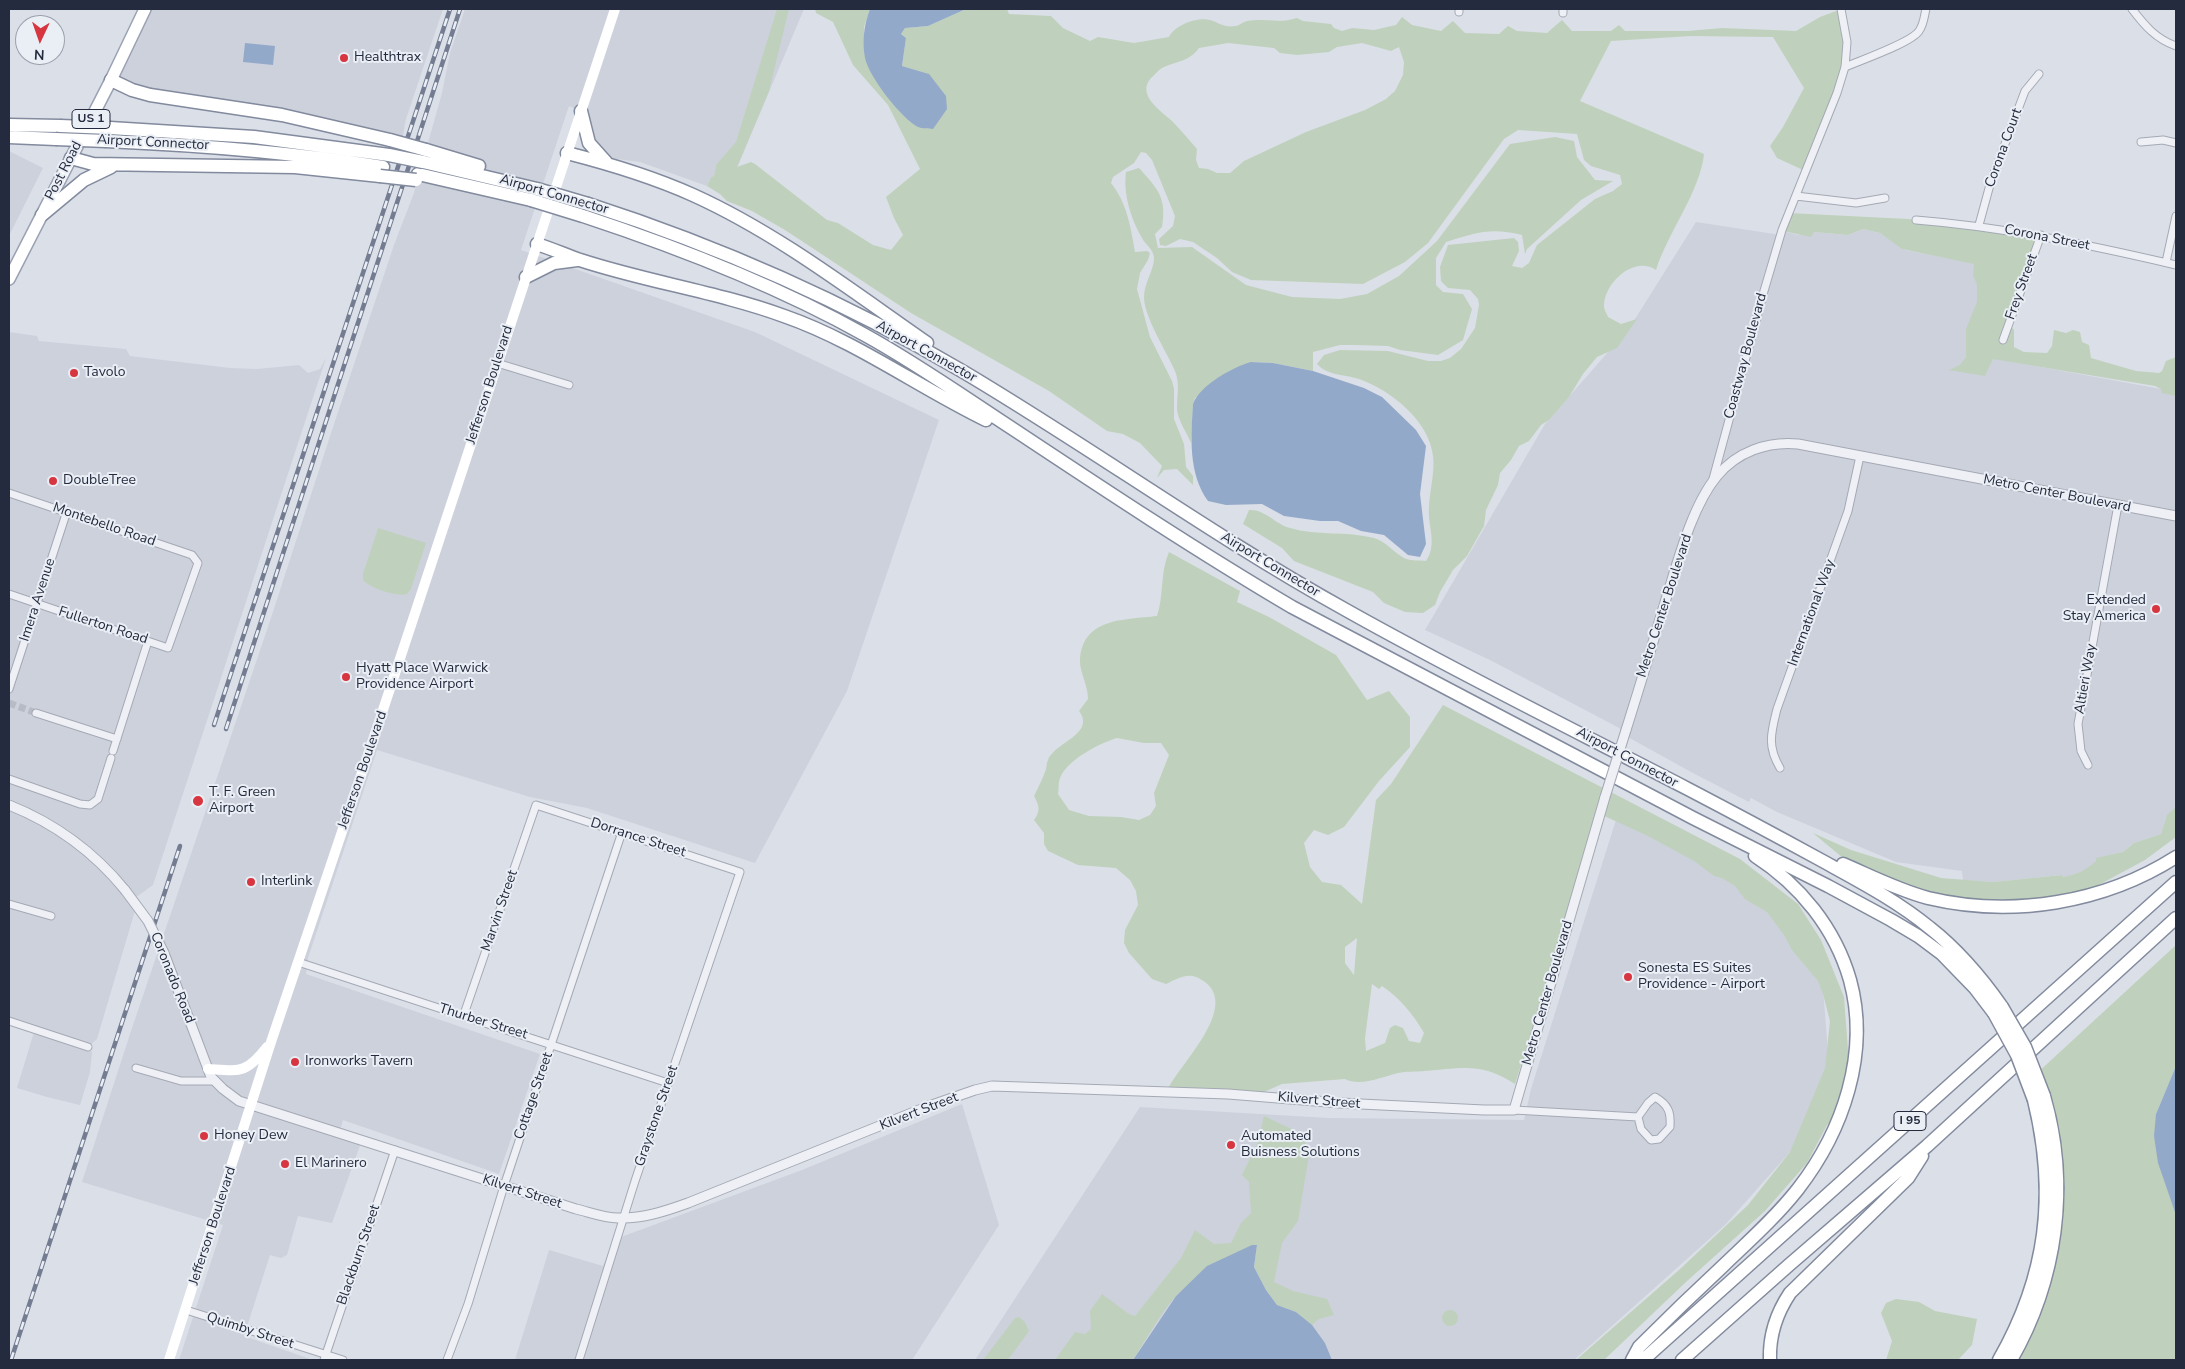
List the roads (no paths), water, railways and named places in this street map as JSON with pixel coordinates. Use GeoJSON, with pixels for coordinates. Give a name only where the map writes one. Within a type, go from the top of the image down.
{"type":"FeatureCollection","features":[{"type":"Feature","properties":{"kind":"highway"},"geometry":{"type":"LineString","coordinates":[[111,80],[132,90],[150,95],[282,115],[390,140],[425,156],[474,164],[532,192]]}},
{"type":"Feature","properties":{"kind":"highway"},"geometry":{"type":"LineString","coordinates":[[581,111],[589,142],[599,156],[610,165]]}},
{"type":"Feature","properties":{"kind":"highway","name":"Airport Connector"},"geometry":{"type":"LineString","coordinates":[[9,123],[254,137],[389,155],[425,156]]}},
{"type":"Feature","properties":{"kind":"highway","name":"Airport Connector"},"geometry":{"type":"LineString","coordinates":[[9,137],[256,150],[474,186],[532,192],[586,210],[674,233],[765,271],[875,324],[988,387],[1287,577],[1398,638],[1757,826]]}},
{"type":"Feature","properties":{"kind":"highway"},"geometry":{"type":"LineString","coordinates":[[567,153],[610,165],[670,186],[737,217],[824,271],[988,387]]}},
{"type":"Feature","properties":{"kind":"highway"},"geometry":{"type":"LineString","coordinates":[[71,158],[87,164],[295,167],[381,171]]}},
{"type":"Feature","properties":{"kind":"highway"},"geometry":{"type":"LineString","coordinates":[[42,215],[84,180],[116,165]]}},
{"type":"Feature","properties":{"kind":"highway","name":"Airport Connector"},"geometry":{"type":"LineString","coordinates":[[586,210],[774,289],[834,318],[922,368],[1035,444],[1233,572],[1299,611],[1693,818]]}},
{"type":"Feature","properties":{"kind":"highway"},"geometry":{"type":"LineString","coordinates":[[537,244],[580,260],[764,309],[804,323],[864,353],[947,401],[1035,444]]}},
{"type":"Feature","properties":{"kind":"highway"},"geometry":{"type":"LineString","coordinates":[[526,277],[554,263],[580,260]]}},
{"type":"Feature","properties":{"kind":"highway"},"geometry":{"type":"LineString","coordinates":[[1693,818],[1828,886],[1918,936],[1954,966],[1998,1010]]}},
{"type":"Feature","properties":{"kind":"highway"},"geometry":{"type":"LineString","coordinates":[[1632,1360],[1639,1347],[1760,1230],[1798,1189],[1817,1162],[1837,1123],[1850,1085],[1855,1056],[1856,1015],[1851,986],[1837,946],[1823,921],[1807,900],[1777,872],[1693,818]]}},
{"type":"Feature","properties":{"kind":"highway"},"geometry":{"type":"LineString","coordinates":[[1757,826],[1896,887],[1926,897],[1974,905],[2006,907],[2039,905],[2087,896],[2131,882],[2176,857]]}},
{"type":"Feature","properties":{"kind":"highway"},"geometry":{"type":"LineString","coordinates":[[1757,826],[1864,883],[1915,916],[1961,956],[1998,1010],[2051,1124],[2057,1168],[2055,1236],[2049,1268],[2026,1334],[2011,1360]]}},
{"type":"Feature","properties":{"kind":"highway","name":"I 95"},"geometry":{"type":"LineString","coordinates":[[1643,1360],[2176,882]]}},
{"type":"Feature","properties":{"kind":"highway","name":"I 95"},"geometry":{"type":"LineString","coordinates":[[1682,1360],[1927,1146],[2176,918]]}},
{"type":"Feature","properties":{"kind":"highway"},"geometry":{"type":"LineString","coordinates":[[1998,1360],[2015,1330],[2028,1298],[2038,1266],[2044,1233],[2047,1198],[2046,1166],[2039,1098]]}},
{"type":"Feature","properties":{"kind":"highway"},"geometry":{"type":"LineString","coordinates":[[1770,1360],[1773,1327],[1790,1293],[1908,1178],[1927,1146]]}},
{"type":"Feature","properties":{"kind":"main road","name":"Post Road"},"geometry":{"type":"LineString","coordinates":[[9,279],[111,80],[145,9]]}},
{"type":"Feature","properties":{"kind":"main road","name":"Jefferson Boulevard"},"geometry":{"type":"LineString","coordinates":[[169,1360],[271,1042],[615,9]]}},
{"type":"Feature","properties":{"kind":"main road"},"geometry":{"type":"LineString","coordinates":[[208,1069],[236,1071],[248,1067],[258,1059],[271,1042]]}},
{"type":"Feature","properties":{"kind":"street","name":"Coastway Boulevard"},"geometry":{"type":"LineString","coordinates":[[1712,483],[1782,230],[1837,93],[1845,67],[1847,42],[1841,9]]}},
{"type":"Feature","properties":{"kind":"street"},"geometry":{"type":"LineString","coordinates":[[1845,67],[1893,47],[1918,34],[1924,23],[1926,9]]}},
{"type":"Feature","properties":{"kind":"street"},"geometry":{"type":"LineString","coordinates":[[2132,9],[2146,28],[2168,43],[2176,46]]}},
{"type":"Feature","properties":{"kind":"street","name":"Corona Court"},"geometry":{"type":"LineString","coordinates":[[1979,225],[1991,181],[2025,91],[2039,74]]}},
{"type":"Feature","properties":{"kind":"street"},"geometry":{"type":"LineString","coordinates":[[2141,142],[2163,140],[2176,143]]}},
{"type":"Feature","properties":{"kind":"street"},"geometry":{"type":"LineString","coordinates":[[1796,196],[1856,203],[1885,198]]}},
{"type":"Feature","properties":{"kind":"street"},"geometry":{"type":"LineString","coordinates":[[2166,262],[2176,216]]}},
{"type":"Feature","properties":{"kind":"street","name":"Corona Street"},"geometry":{"type":"LineString","coordinates":[[1916,220],[1979,225],[2040,235],[2176,265]]}},
{"type":"Feature","properties":{"kind":"street","name":"Frey Street"},"geometry":{"type":"LineString","coordinates":[[2003,340],[2040,235]]}},
{"type":"Feature","properties":{"kind":"street"},"geometry":{"type":"LineString","coordinates":[[497,363],[569,385]]}},
{"type":"Feature","properties":{"kind":"street","name":"Metro Center Boulevard"},"geometry":{"type":"LineString","coordinates":[[1514,1110],[1605,797],[1683,543],[1704,497],[1712,483],[1726,467],[1741,456],[1770,445],[1796,443],[2176,516]]}},
{"type":"Feature","properties":{"kind":"street","name":"International Way"},"geometry":{"type":"LineString","coordinates":[[1780,768],[1771,748],[1770,737],[1778,709],[1848,511],[1860,456]]}},
{"type":"Feature","properties":{"kind":"street","name":"Montebello Road"},"geometry":{"type":"LineString","coordinates":[[9,493],[192,554],[197,559],[198,564],[168,648]]}},
{"type":"Feature","properties":{"kind":"street","name":"Altieri Way"},"geometry":{"type":"LineString","coordinates":[[2088,765],[2081,751],[2078,736],[2080,713],[2118,505]]}},
{"type":"Feature","properties":{"kind":"street","name":"Imera Avenue"},"geometry":{"type":"LineString","coordinates":[[9,689],[67,511]]}},
{"type":"Feature","properties":{"kind":"street","name":"Fullerton Road"},"geometry":{"type":"LineString","coordinates":[[9,594],[168,648]]}},
{"type":"Feature","properties":{"kind":"street"},"geometry":{"type":"LineString","coordinates":[[9,779],[80,804],[90,805],[98,799],[148,640]]}},
{"type":"Feature","properties":{"kind":"street"},"geometry":{"type":"LineString","coordinates":[[36,712],[117,739]]}},
{"type":"Feature","properties":{"kind":"street","name":"Coronado Road"},"geometry":{"type":"LineString","coordinates":[[9,805],[74,840],[99,861],[125,890],[148,920],[164,953],[208,1069],[215,1082],[236,1099],[250,1106]]}},
{"type":"Feature","properties":{"kind":"street","name":"Dorrance Street"},"geometry":{"type":"LineString","coordinates":[[536,806],[622,832],[740,872]]}},
{"type":"Feature","properties":{"kind":"street","name":"Marvin Street"},"geometry":{"type":"LineString","coordinates":[[463,1017],[536,806]]}},
{"type":"Feature","properties":{"kind":"street","name":"Cottage Street"},"geometry":{"type":"LineString","coordinates":[[447,1360],[468,1304],[504,1186],[622,832]]}},
{"type":"Feature","properties":{"kind":"street","name":"Graystone Street"},"geometry":{"type":"LineString","coordinates":[[579,1360],[668,1083],[740,872]]}},
{"type":"Feature","properties":{"kind":"street"},"geometry":{"type":"LineString","coordinates":[[9,904],[51,916]]}},
{"type":"Feature","properties":{"kind":"street","name":"Thurber Street"},"geometry":{"type":"LineString","coordinates":[[298,962],[668,1083]]}},
{"type":"Feature","properties":{"kind":"street"},"geometry":{"type":"LineString","coordinates":[[9,1020],[88,1047]]}},
{"type":"Feature","properties":{"kind":"street"},"geometry":{"type":"LineString","coordinates":[[136,1068],[181,1081],[215,1082]]}},
{"type":"Feature","properties":{"kind":"street","name":"Kilvert Street"},"geometry":{"type":"LineString","coordinates":[[250,1106],[395,1150],[576,1209],[624,1218],[667,1211],[769,1172],[929,1106],[988,1087],[1228,1094],[1346,1104],[1638,1117]]}},
{"type":"Feature","properties":{"kind":"street"},"geometry":{"type":"LineString","coordinates":[[1655,1097],[1662,1101],[1671,1114],[1670,1127],[1659,1139],[1651,1140],[1641,1129],[1638,1117],[1655,1097]]}},
{"type":"Feature","properties":{"kind":"street","name":"Blackburn Street"},"geometry":{"type":"LineString","coordinates":[[325,1358],[395,1150]]}},
{"type":"Feature","properties":{"kind":"street","name":"Quimby Street"},"geometry":{"type":"LineString","coordinates":[[186,1310],[325,1358],[343,1360]]}},
{"type":"Feature","properties":{"kind":"water"},"geometry":{"type":"Polygon","coordinates":[[[870,9],[966,9],[928,26],[905,28],[901,34],[906,38],[902,66],[929,74],[946,96],[947,109],[933,129],[920,128],[903,115],[873,76],[865,58],[864,45],[866,21],[870,9]]]}},
{"type":"Feature","properties":{"kind":"water"},"geometry":{"type":"Polygon","coordinates":[[[245,43],[275,46],[273,65],[243,62],[245,43]]]}},
{"type":"Feature","properties":{"kind":"water"},"geometry":{"type":"Polygon","coordinates":[[[1251,362],[1273,363],[1313,371],[1364,388],[1382,397],[1416,430],[1426,446],[1420,494],[1426,544],[1420,557],[1408,555],[1384,535],[1361,531],[1338,521],[1320,521],[1284,516],[1262,504],[1226,505],[1208,501],[1197,479],[1194,467],[1192,454],[1193,404],[1202,390],[1218,378],[1235,368],[1251,362]]]}},
{"type":"Feature","properties":{"kind":"water"},"geometry":{"type":"Polygon","coordinates":[[[2176,1066],[2176,1215],[2158,1163],[2154,1136],[2156,1114],[2176,1066]]]}},
{"type":"Feature","properties":{"kind":"water"},"geometry":{"type":"Polygon","coordinates":[[[1252,1245],[1257,1245],[1254,1267],[1266,1290],[1277,1305],[1296,1312],[1312,1325],[1325,1343],[1332,1360],[1133,1360],[1176,1296],[1207,1266],[1252,1245]]]}},
{"type":"Feature","properties":{"kind":"tunnel"},"geometry":{"type":"LineString","coordinates":[[9,703],[36,713]]}},
{"type":"Feature","properties":{"kind":"railway"},"geometry":{"type":"LineString","coordinates":[[214,725],[450,9]]}},
{"type":"Feature","properties":{"kind":"railway"},"geometry":{"type":"LineString","coordinates":[[226,729],[460,9]]}},
{"type":"Feature","properties":{"kind":"railway"},"geometry":{"type":"LineString","coordinates":[[11,1360],[180,846]]}},
{"type":"Feature","properties":{"kind":"place","name":"Healthtrax"},"geometry":{"type":"Point","coordinates":[344,58]}},
{"type":"Feature","properties":{"kind":"place","name":"Tavolo"},"geometry":{"type":"Point","coordinates":[74,373]}},
{"type":"Feature","properties":{"kind":"place","name":"DoubleTree"},"geometry":{"type":"Point","coordinates":[53,481]}},
{"type":"Feature","properties":{"kind":"place","name":"Extended Stay America"},"geometry":{"type":"Point","coordinates":[2156,609]}},
{"type":"Feature","properties":{"kind":"place","name":"Hyatt Place Warwick Providence Airport"},"geometry":{"type":"Point","coordinates":[346,677]}},
{"type":"Feature","properties":{"kind":"place","name":"T. F. Green Airport"},"geometry":{"type":"Point","coordinates":[198,801]}},
{"type":"Feature","properties":{"kind":"place","name":"Interlink"},"geometry":{"type":"Point","coordinates":[251,882]}},
{"type":"Feature","properties":{"kind":"place","name":"Sonesta ES Suites Providence - Airport"},"geometry":{"type":"Point","coordinates":[1628,977]}},
{"type":"Feature","properties":{"kind":"place","name":"Ironworks Tavern"},"geometry":{"type":"Point","coordinates":[295,1062]}},
{"type":"Feature","properties":{"kind":"place","name":"Honey Dew"},"geometry":{"type":"Point","coordinates":[204,1136]}},
{"type":"Feature","properties":{"kind":"place","name":"Automated Buisness Solutions"},"geometry":{"type":"Point","coordinates":[1231,1145]}},
{"type":"Feature","properties":{"kind":"place","name":"El Marinero"},"geometry":{"type":"Point","coordinates":[285,1164]}}]}
